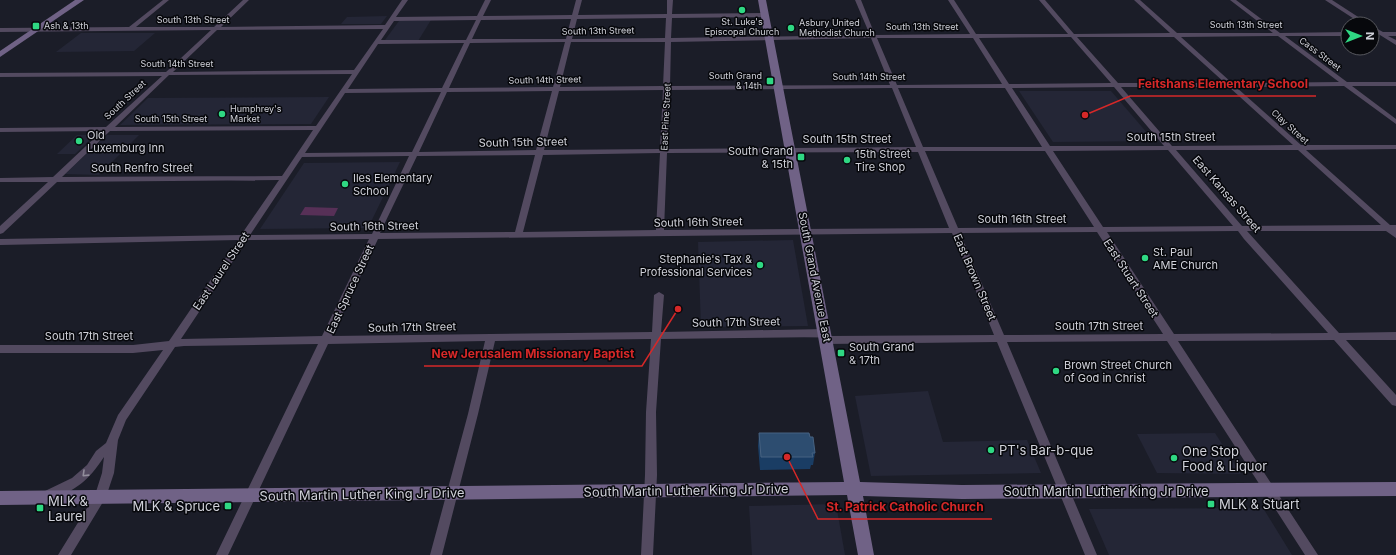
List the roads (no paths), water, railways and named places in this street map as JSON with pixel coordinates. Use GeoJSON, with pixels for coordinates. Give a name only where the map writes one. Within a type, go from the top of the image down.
{"type":"FeatureCollection","features":[{"type":"Feature","properties":{"kind":"street"},"geometry":{"type":"LineString","coordinates":[[0,55],[80,0]]}},
{"type":"Feature","properties":{"kind":"street"},"geometry":{"type":"LineString","coordinates":[[130,30],[166,0]]}},
{"type":"Feature","properties":{"kind":"street","name":"South Street"},"geometry":{"type":"LineString","coordinates":[[0,232],[54,179],[246,0]]}},
{"type":"Feature","properties":{"kind":"street","name":"East Laurel Street"},"geometry":{"type":"LineString","coordinates":[[64,555],[100,497],[108,473],[111,446],[122,418],[405,0]]}},
{"type":"Feature","properties":{"kind":"street","name":"East Spruce Street"},"geometry":{"type":"LineString","coordinates":[[222,555],[488,0]]}},
{"type":"Feature","properties":{"kind":"street"},"geometry":{"type":"LineString","coordinates":[[518,235],[579,0]]}},
{"type":"Feature","properties":{"kind":"street","name":"East Pine Street"},"geometry":{"type":"LineString","coordinates":[[660,233],[670,0]]}},
{"type":"Feature","properties":{"kind":"street","name":"South Grand Avenue East"},"geometry":{"type":"LineString","coordinates":[[762,0],[866,555]]}},
{"type":"Feature","properties":{"kind":"street","name":"East Brown Street"},"geometry":{"type":"LineString","coordinates":[[858,0],[1091,555]]}},
{"type":"Feature","properties":{"kind":"street","name":"East Stuart Street"},"geometry":{"type":"LineString","coordinates":[[952,0],[1006,86],[1312,555]]}},
{"type":"Feature","properties":{"kind":"street","name":"East Kansas Street"},"geometry":{"type":"LineString","coordinates":[[1042,0],[1240,228],[1396,402]]}},
{"type":"Feature","properties":{"kind":"street","name":"Clay Street"},"geometry":{"type":"LineString","coordinates":[[1137,0],[1392,228],[1396,235]]}},
{"type":"Feature","properties":{"kind":"street","name":"Cass Street"},"geometry":{"type":"LineString","coordinates":[[1233,0],[1396,122]]}},
{"type":"Feature","properties":{"kind":"street"},"geometry":{"type":"LineString","coordinates":[[1328,0],[1353,16]]}},
{"type":"Feature","properties":{"kind":"street"},"geometry":{"type":"LineString","coordinates":[[392,18],[765,15]]}},
{"type":"Feature","properties":{"kind":"street","name":"South 13th Street"},"geometry":{"type":"LineString","coordinates":[[0,30],[386,28]]}},
{"type":"Feature","properties":{"kind":"street","name":"South 13th Street"},"geometry":{"type":"LineString","coordinates":[[376,42],[770,39],[775,37],[873,36],[1340,34]]}},
{"type":"Feature","properties":{"kind":"street"},"geometry":{"type":"LineString","coordinates":[[1381,34],[1396,34]]}},
{"type":"Feature","properties":{"kind":"street"},"geometry":{"type":"LineString","coordinates":[[1381,34],[1396,43]]}},
{"type":"Feature","properties":{"kind":"street","name":"South 14th Street"},"geometry":{"type":"LineString","coordinates":[[0,75],[355,72]]}},
{"type":"Feature","properties":{"kind":"street","name":"South 14th Street"},"geometry":{"type":"LineString","coordinates":[[342,91],[894,86],[1396,84]]}},
{"type":"Feature","properties":{"kind":"street","name":"South 15th Street"},"geometry":{"type":"LineString","coordinates":[[0,130],[318,128]]}},
{"type":"Feature","properties":{"kind":"street","name":"South 15th Street"},"geometry":{"type":"LineString","coordinates":[[299,155],[1396,146]]}},
{"type":"Feature","properties":{"kind":"street","name":"South Renfro Street"},"geometry":{"type":"LineString","coordinates":[[0,180],[284,178]]}},
{"type":"Feature","properties":{"kind":"street","name":"South 16th Street"},"geometry":{"type":"LineString","coordinates":[[0,242],[52,240],[806,231],[1392,228]]}},
{"type":"Feature","properties":{"kind":"street"},"geometry":{"type":"LineString","coordinates":[[647,555],[650,491],[651,412],[659,295]]}},
{"type":"Feature","properties":{"kind":"street","name":"South 17th Street"},"geometry":{"type":"LineString","coordinates":[[0,349],[133,349],[172,344],[656,335],[1000,339],[1396,336]]}},
{"type":"Feature","properties":{"kind":"street"},"geometry":{"type":"LineString","coordinates":[[436,555],[491,338]]}},
{"type":"Feature","properties":{"kind":"street"},"geometry":{"type":"LineString","coordinates":[[44,497],[76,482],[91,468],[100,454],[111,446]]}},
{"type":"Feature","properties":{"kind":"street","name":"South Martin Luther King Jr Drive"},"geometry":{"type":"LineString","coordinates":[[0,498],[831,488],[854,490],[962,492],[1396,489]]}},
{"type":"Feature","properties":{"kind":"place","name":"St. Luke's Episcopal Church"},"geometry":{"type":"Point","coordinates":[742,10]}},
{"type":"Feature","properties":{"kind":"place","name":"Ash & 13th"},"geometry":{"type":"Point","coordinates":[36,26]}},
{"type":"Feature","properties":{"kind":"place","name":"Asbury United Methodist Church"},"geometry":{"type":"Point","coordinates":[791,28]}},
{"type":"Feature","properties":{"kind":"place","name":"South Grand & 14th"},"geometry":{"type":"Point","coordinates":[770,81]}},
{"type":"Feature","properties":{"kind":"place","name":"Humphrey's Market"},"geometry":{"type":"Point","coordinates":[222,114]}},
{"type":"Feature","properties":{"kind":"place","name":"Feitshans Elementary School"},"geometry":{"type":"Point","coordinates":[1085,115]}},
{"type":"Feature","properties":{"kind":"place","name":"Old Luxemburg Inn"},"geometry":{"type":"Point","coordinates":[79,141]}},
{"type":"Feature","properties":{"kind":"place","name":"South Grand & 15th"},"geometry":{"type":"Point","coordinates":[801,157]}},
{"type":"Feature","properties":{"kind":"place","name":"15th Street Tire Shop"},"geometry":{"type":"Point","coordinates":[847,160]}},
{"type":"Feature","properties":{"kind":"place","name":"Iles Elementary School"},"geometry":{"type":"Point","coordinates":[345,184]}},
{"type":"Feature","properties":{"kind":"place","name":"St. Paul AME Church"},"geometry":{"type":"Point","coordinates":[1145,258]}},
{"type":"Feature","properties":{"kind":"place","name":"Stephanie's Tax & Professional Services"},"geometry":{"type":"Point","coordinates":[760,265]}},
{"type":"Feature","properties":{"kind":"place","name":"New Jerusalem Missionary Baptist"},"geometry":{"type":"Point","coordinates":[678,309]}},
{"type":"Feature","properties":{"kind":"place","name":"South Grand & 17th"},"geometry":{"type":"Point","coordinates":[841,353]}},
{"type":"Feature","properties":{"kind":"place","name":"Brown Street Church of God in Christ"},"geometry":{"type":"Point","coordinates":[1056,371]}},
{"type":"Feature","properties":{"kind":"place","name":"PT's Bar-b-que"},"geometry":{"type":"Point","coordinates":[991,450]}},
{"type":"Feature","properties":{"kind":"place","name":"St. Patrick Catholic Church"},"geometry":{"type":"Point","coordinates":[787,457]}},
{"type":"Feature","properties":{"kind":"place","name":"One Stop Food & Liquor"},"geometry":{"type":"Point","coordinates":[1174,458]}},
{"type":"Feature","properties":{"kind":"place","name":"MLK & Stuart"},"geometry":{"type":"Point","coordinates":[1211,504]}},
{"type":"Feature","properties":{"kind":"place","name":"MLK & Spruce"},"geometry":{"type":"Point","coordinates":[228,506]}},
{"type":"Feature","properties":{"kind":"place","name":"MLK & Laurel"},"geometry":{"type":"Point","coordinates":[40,508]}}]}
